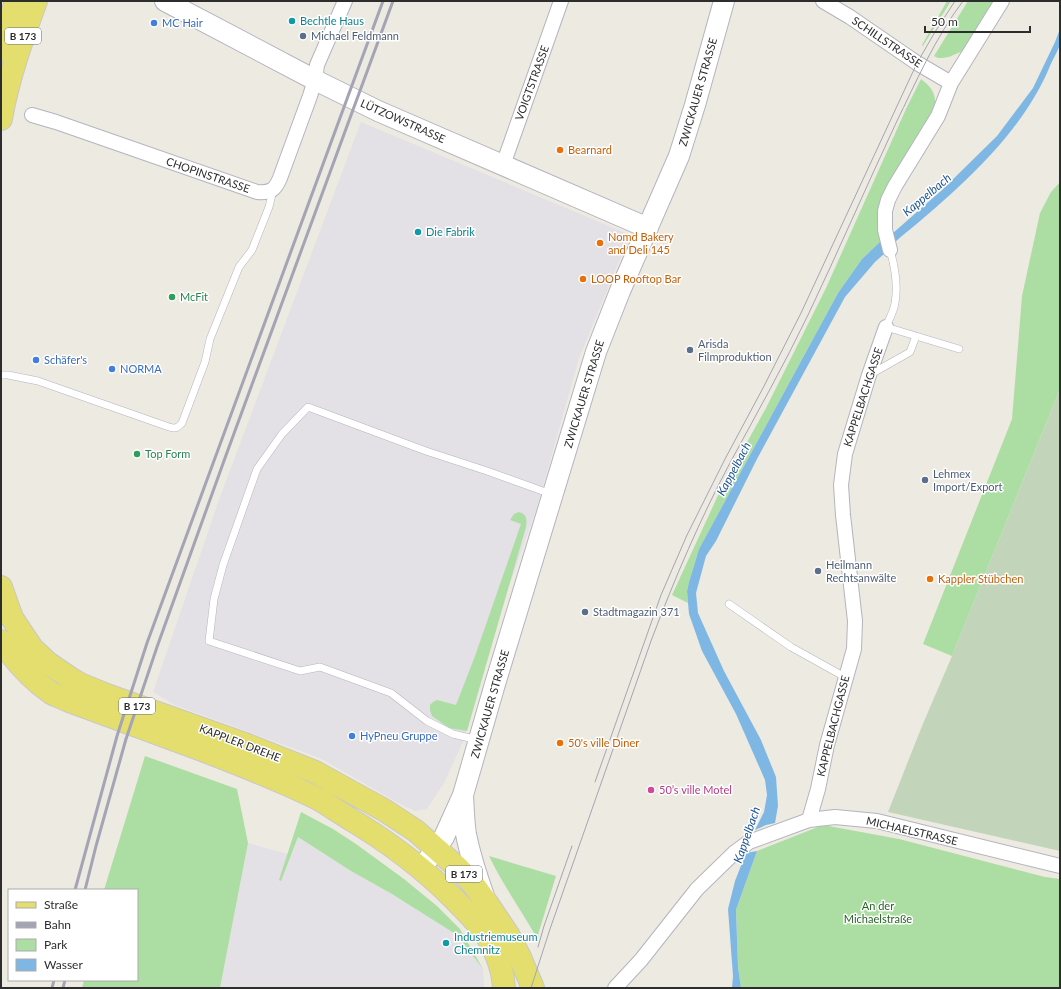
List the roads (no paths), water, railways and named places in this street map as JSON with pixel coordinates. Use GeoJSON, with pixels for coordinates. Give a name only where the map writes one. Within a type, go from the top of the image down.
{"type":"FeatureCollection","features":[{"type":"Feature","properties":{"kind":"main road","name":"B 173"},"geometry":{"type":"LineString","coordinates":[[1,50],[16,1]]}},
{"type":"Feature","properties":{"kind":"main road","name":"B 173"},"geometry":{"type":"LineString","coordinates":[[1,119],[12,72],[36,1]]}},
{"type":"Feature","properties":{"kind":"main road","name":"LÜTZOWSTRASSE"},"geometry":{"type":"LineString","coordinates":[[165,1],[315,80],[378,111],[648,228]]}},
{"type":"Feature","properties":{"kind":"main road","name":"ZWICKAUER STRASSE"},"geometry":{"type":"LineString","coordinates":[[421,869],[444,837],[463,795],[495,684],[596,352],[617,298],[679,156],[696,105],[724,1]]}},
{"type":"Feature","properties":{"kind":"main road","name":"KAPPLER DREHE"},"geometry":{"type":"LineString","coordinates":[[1,587],[12,618],[32,648],[48,663],[70,678],[80,684],[107,695],[245,744],[305,780],[323,802],[366,828],[421,869]]}},
{"type":"Feature","properties":{"kind":"main road","name":"KAPPLER DREHE"},"geometry":{"type":"LineString","coordinates":[[1,641],[29,675],[52,693],[69,701],[254,770],[305,780],[384,810],[416,831],[436,848],[467,877],[487,904]]}},
{"type":"Feature","properties":{"kind":"main road","name":"ZWICKAUER STRASSE"},"geometry":{"type":"LineString","coordinates":[[463,795],[466,834],[476,872],[487,904],[509,936],[533,988]]}},
{"type":"Feature","properties":{"kind":"main road","name":"B 173"},"geometry":{"type":"LineString","coordinates":[[421,869],[483,930],[496,956],[502,974],[504,988]]}},
{"type":"Feature","properties":{"kind":"street"},"geometry":{"type":"LineString","coordinates":[[273,190],[280,178],[310,96],[315,80],[317,65],[346,1]]}},
{"type":"Feature","properties":{"kind":"street","name":"VOIGTSTRASSE"},"geometry":{"type":"LineString","coordinates":[[504,165],[561,1]]}},
{"type":"Feature","properties":{"kind":"street","name":"SCHILLSTRASSE"},"geometry":{"type":"LineString","coordinates":[[823,1],[850,17],[917,63],[952,83]]}},
{"type":"Feature","properties":{"kind":"street","name":"KAPPELBACHGASSE"},"geometry":{"type":"LineString","coordinates":[[890,250],[885,230],[885,211],[888,200],[938,116],[952,83],[1002,1]]}},
{"type":"Feature","properties":{"kind":"street","name":"CHOPINSTRASSE"},"geometry":{"type":"LineString","coordinates":[[32,115],[257,192],[265,193],[273,190]]}},
{"type":"Feature","properties":{"kind":"street","name":"KAPPELBACHGASSE"},"geometry":{"type":"LineString","coordinates":[[809,820],[818,789],[827,745],[854,649],[855,622],[841,485],[845,454],[869,375],[886,327]]}},
{"type":"Feature","properties":{"kind":"street","name":"MICHAELSTRASSE"},"geometry":{"type":"LineString","coordinates":[[615,988],[641,960],[697,890],[734,853],[749,842],[809,820],[835,817],[877,821],[1060,866]]}},
{"type":"Feature","properties":{"kind":"lane"},"geometry":{"type":"LineString","coordinates":[[1,375],[38,381],[169,428],[178,428],[182,423],[205,362],[210,339],[239,267],[252,250],[269,207],[273,190]]}},
{"type":"Feature","properties":{"kind":"lane","name":"KAPPELBACHGASSE"},"geometry":{"type":"LineString","coordinates":[[886,327],[895,304],[896,288],[895,268],[890,250]]}},
{"type":"Feature","properties":{"kind":"lane"},"geometry":{"type":"LineString","coordinates":[[886,327],[959,349]]}},
{"type":"Feature","properties":{"kind":"lane"},"geometry":{"type":"LineString","coordinates":[[869,375],[910,352],[916,336]]}},
{"type":"Feature","properties":{"kind":"lane"},"geometry":{"type":"LineString","coordinates":[[479,741],[454,734],[427,721],[391,693],[320,668],[300,671],[209,641],[214,599],[223,565],[257,469],[282,434],[308,408],[553,495]]}},
{"type":"Feature","properties":{"kind":"lane"},"geometry":{"type":"LineString","coordinates":[[729,604],[791,647],[845,677]]}},
{"type":"Feature","properties":{"kind":"water"},"geometry":{"type":"Polygon","coordinates":[[[1060,29],[1059,47],[1037,92],[1022,117],[1004,140],[962,184],[895,242],[893,233],[942,190],[997,136],[1033,88],[1060,29]]]}},
{"type":"Feature","properties":{"kind":"water"},"geometry":{"type":"Polygon","coordinates":[[[881,241],[884,254],[875,262],[845,297],[757,459],[716,541],[706,556],[696,593],[698,613],[724,671],[761,740],[776,777],[778,806],[775,823],[755,830],[764,812],[767,795],[765,780],[736,714],[702,651],[689,614],[687,591],[699,549],[838,293],[862,259],[881,241]]]}},
{"type":"Feature","properties":{"kind":"water"},"geometry":{"type":"Polygon","coordinates":[[[757,851],[736,910],[738,967],[741,988],[732,988],[733,976],[728,909],[735,881],[746,853],[757,851]]]}},
{"type":"Feature","properties":{"kind":"tram line"},"geometry":{"type":"LineString","coordinates":[[595,782],[661,595],[687,535],[801,313],[917,63],[955,1]]}},
{"type":"Feature","properties":{"kind":"tram line"},"geometry":{"type":"LineString","coordinates":[[531,988],[550,929],[651,641],[688,550],[731,461],[780,371],[808,315],[919,76],[935,45],[963,1]]}},
{"type":"Feature","properties":{"kind":"tram line"},"geometry":{"type":"LineString","coordinates":[[538,947],[572,846]]}},
{"type":"Feature","properties":{"kind":"railway"},"geometry":{"type":"LineString","coordinates":[[75,889],[117,736],[147,643],[383,1]]}},
{"type":"Feature","properties":{"kind":"railway"},"geometry":{"type":"LineString","coordinates":[[85,889],[126,739],[157,647],[393,1]]}},
{"type":"Feature","properties":{"kind":"railway"},"geometry":{"type":"LineString","coordinates":[[52,988],[54,981]]}},
{"type":"Feature","properties":{"kind":"railway"},"geometry":{"type":"LineString","coordinates":[[63,988],[65,981]]}},
{"type":"Feature","properties":{"kind":"place","name":"Bechtle Haus"},"geometry":{"type":"Point","coordinates":[292,21]}},
{"type":"Feature","properties":{"kind":"place","name":"MC Hair"},"geometry":{"type":"Point","coordinates":[154,23]}},
{"type":"Feature","properties":{"kind":"place","name":"Michael Feldmann"},"geometry":{"type":"Point","coordinates":[303,36]}},
{"type":"Feature","properties":{"kind":"place","name":"Bearnard"},"geometry":{"type":"Point","coordinates":[560,150]}},
{"type":"Feature","properties":{"kind":"place","name":"Die Fabrik"},"geometry":{"type":"Point","coordinates":[418,232]}},
{"type":"Feature","properties":{"kind":"place","name":"Nomd Bakery and Deli 145"},"geometry":{"type":"Point","coordinates":[600,243]}},
{"type":"Feature","properties":{"kind":"place","name":"LOOP Rooftop Bar"},"geometry":{"type":"Point","coordinates":[583,279]}},
{"type":"Feature","properties":{"kind":"place","name":"McFit"},"geometry":{"type":"Point","coordinates":[172,297]}},
{"type":"Feature","properties":{"kind":"place","name":"Arisda Filmproduktion"},"geometry":{"type":"Point","coordinates":[690,350]}},
{"type":"Feature","properties":{"kind":"place","name":"Schäfer's"},"geometry":{"type":"Point","coordinates":[36,360]}},
{"type":"Feature","properties":{"kind":"place","name":"NORMA"},"geometry":{"type":"Point","coordinates":[112,369]}},
{"type":"Feature","properties":{"kind":"place","name":"Top Form"},"geometry":{"type":"Point","coordinates":[137,454]}},
{"type":"Feature","properties":{"kind":"place","name":"Lehmex Import/Export"},"geometry":{"type":"Point","coordinates":[925,480]}},
{"type":"Feature","properties":{"kind":"place","name":"Heilmann Rechtsanwälte"},"geometry":{"type":"Point","coordinates":[818,571]}},
{"type":"Feature","properties":{"kind":"place","name":"Kappler Stübchen"},"geometry":{"type":"Point","coordinates":[930,579]}},
{"type":"Feature","properties":{"kind":"place","name":"Stadtmagazin 371"},"geometry":{"type":"Point","coordinates":[585,612]}},
{"type":"Feature","properties":{"kind":"place","name":"HyPneu Gruppe"},"geometry":{"type":"Point","coordinates":[352,736]}},
{"type":"Feature","properties":{"kind":"place","name":"50's ville Diner"},"geometry":{"type":"Point","coordinates":[560,743]}},
{"type":"Feature","properties":{"kind":"place","name":"50’s ville Motel"},"geometry":{"type":"Point","coordinates":[651,790]}},
{"type":"Feature","properties":{"kind":"place","name":"Industriemuseum Chemnitz"},"geometry":{"type":"Point","coordinates":[446,943]}},
{"type":"Feature","properties":{"kind":"water label","name":"Kappelbach"},"geometry":{"type":"Point","coordinates":[927,195]}},
{"type":"Feature","properties":{"kind":"water label","name":"Kappelbach"},"geometry":{"type":"Point","coordinates":[734,469]}},
{"type":"Feature","properties":{"kind":"water label","name":"Kappelbach"},"geometry":{"type":"Point","coordinates":[747,835]}},
{"type":"Feature","properties":{"kind":"park label","name":"An der Michaelstraße"},"geometry":{"type":"Point","coordinates":[878,912]}}]}
